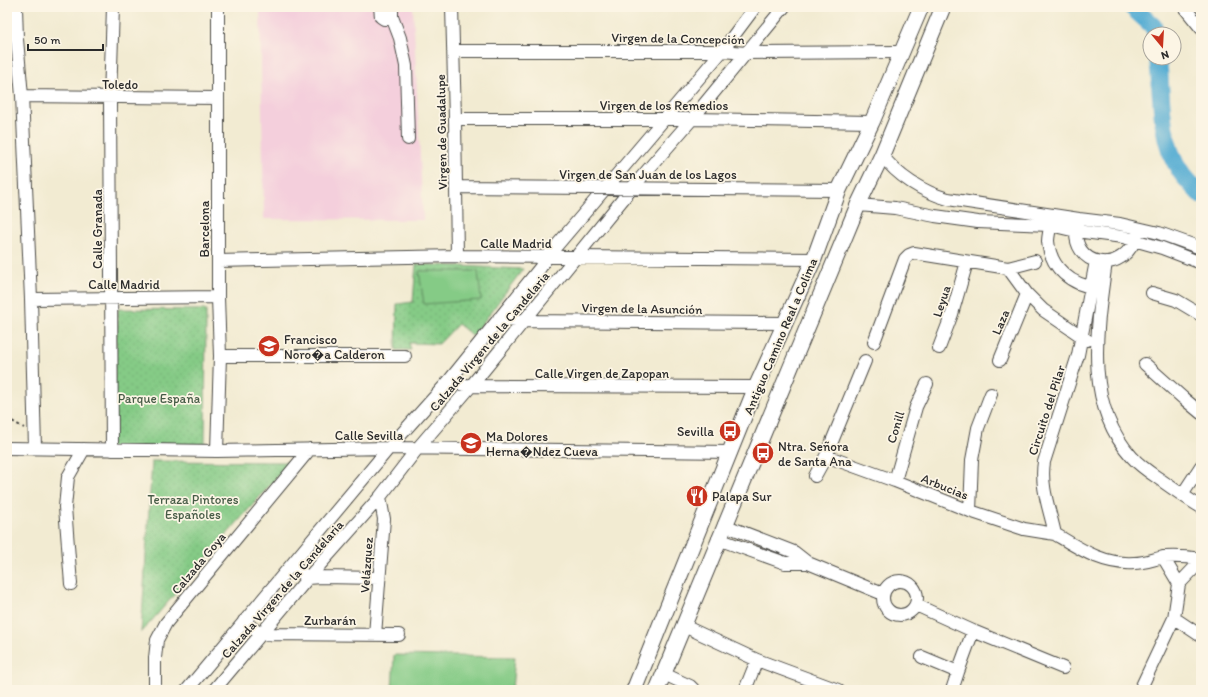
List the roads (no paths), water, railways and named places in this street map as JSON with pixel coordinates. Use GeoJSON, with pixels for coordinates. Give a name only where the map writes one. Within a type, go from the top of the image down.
{"type":"FeatureCollection","features":[{"type":"Feature","properties":{"kind":"main road","name":"Antiguo Camino Real a Colima"},"geometry":{"type":"LineString","coordinates":[[634,690],[756,387],[814,258],[839,190],[872,122],[921,7]]}},
{"type":"Feature","properties":{"kind":"main road","name":"Antiguo Camino Real a Colima"},"geometry":{"type":"LineString","coordinates":[[657,690],[858,205],[882,155],[942,10]]}},
{"type":"Feature","properties":{"kind":"street"},"geometry":{"type":"LineString","coordinates":[[16,7],[12,39],[22,96],[31,299],[35,448]]}},
{"type":"Feature","properties":{"kind":"street","name":"Calle Granada"},"geometry":{"type":"LineString","coordinates":[[112,7],[110,98],[112,450]]}},
{"type":"Feature","properties":{"kind":"street","name":"Barcelona"},"geometry":{"type":"LineString","coordinates":[[217,451],[220,356],[218,297],[218,7]]}},
{"type":"Feature","properties":{"kind":"street"},"geometry":{"type":"LineString","coordinates":[[380,7],[381,17],[384,19],[390,19],[392,12]]}},
{"type":"Feature","properties":{"kind":"street","name":"Virgen de Guadalupe"},"geometry":{"type":"LineString","coordinates":[[452,7],[457,256]]}},
{"type":"Feature","properties":{"kind":"street","name":"Calzada Virgen de la Candelaria"},"geometry":{"type":"LineString","coordinates":[[187,690],[389,448],[448,382],[540,268],[547,257],[604,188],[722,51],[755,7]]}},
{"type":"Feature","properties":{"kind":"street","name":"Calzada Virgen de la Candelaria"},"geometry":{"type":"LineString","coordinates":[[214,690],[308,578],[380,497],[417,449],[471,386],[632,188],[692,119],[784,7]]}},
{"type":"Feature","properties":{"kind":"street"},"geometry":{"type":"LineString","coordinates":[[1184,7],[1201,28]]}},
{"type":"Feature","properties":{"kind":"street"},"geometry":{"type":"LineString","coordinates":[[392,12],[400,38],[406,66],[408,139]]}},
{"type":"Feature","properties":{"kind":"street","name":"Virgen de la Concepción"},"geometry":{"type":"LineString","coordinates":[[453,51],[722,51],[746,53],[902,52]]}},
{"type":"Feature","properties":{"kind":"street","name":"Toledo"},"geometry":{"type":"LineString","coordinates":[[22,96],[217,98]]}},
{"type":"Feature","properties":{"kind":"street","name":"Virgen de los Remedios"},"geometry":{"type":"LineString","coordinates":[[455,119],[692,119],[872,122]]}},
{"type":"Feature","properties":{"kind":"street"},"geometry":{"type":"LineString","coordinates":[[882,155],[899,173],[938,196],[948,199],[995,205],[1077,225],[1169,250],[1201,263]]}},
{"type":"Feature","properties":{"kind":"street","name":"Virgen de San Juan de los Lagos"},"geometry":{"type":"LineString","coordinates":[[456,187],[839,190]]}},
{"type":"Feature","properties":{"kind":"street"},"geometry":{"type":"LineString","coordinates":[[858,205],[895,208],[955,220],[978,222],[1050,226],[1120,224],[1158,232],[1201,248]]}},
{"type":"Feature","properties":{"kind":"street"},"geometry":{"type":"LineString","coordinates":[[994,222],[995,205]]}},
{"type":"Feature","properties":{"kind":"street"},"geometry":{"type":"LineString","coordinates":[[1077,225],[1077,241],[1080,249],[1087,256],[1101,261],[1117,260],[1126,255],[1132,247],[1138,228]]}},
{"type":"Feature","properties":{"kind":"street"},"geometry":{"type":"LineString","coordinates":[[1050,226],[1048,240],[1051,254],[1063,274],[1082,285],[1096,288]]}},
{"type":"Feature","properties":{"kind":"street"},"geometry":{"type":"LineString","coordinates":[[874,342],[905,259],[908,255],[914,253],[1008,268],[1035,261]]}},
{"type":"Feature","properties":{"kind":"street","name":"Calle Madrid"},"geometry":{"type":"LineString","coordinates":[[218,261],[457,256],[814,258]]}},
{"type":"Feature","properties":{"kind":"street","name":"Circuito del Pilar"},"geometry":{"type":"LineString","coordinates":[[1055,534],[1044,491],[1042,472],[1078,354],[1096,288],[1101,261]]}},
{"type":"Feature","properties":{"kind":"street","name":"Leyua"},"geometry":{"type":"LineString","coordinates":[[939,348],[952,314],[967,262]]}},
{"type":"Feature","properties":{"kind":"street"},"geometry":{"type":"LineString","coordinates":[[1008,268],[1027,294],[1043,310],[1096,346]]}},
{"type":"Feature","properties":{"kind":"street","name":"Circuito del Pilar"},"geometry":{"type":"LineString","coordinates":[[1096,288],[1097,374],[1101,399],[1114,430],[1122,445],[1132,458],[1182,495],[1201,507]]}},
{"type":"Feature","properties":{"kind":"street"},"geometry":{"type":"LineString","coordinates":[[1152,293],[1176,300],[1201,315]]}},
{"type":"Feature","properties":{"kind":"street","name":"Laza"},"geometry":{"type":"LineString","coordinates":[[1000,360],[1027,294]]}},
{"type":"Feature","properties":{"kind":"street","name":"Calle Madrid"},"geometry":{"type":"LineString","coordinates":[[31,299],[218,297]]}},
{"type":"Feature","properties":{"kind":"street","name":"Virgen de la Asunción"},"geometry":{"type":"LineString","coordinates":[[499,318],[524,321],[784,323]]}},
{"type":"Feature","properties":{"kind":"street"},"geometry":{"type":"LineString","coordinates":[[220,356],[405,356]]}},
{"type":"Feature","properties":{"kind":"street"},"geometry":{"type":"LineString","coordinates":[[815,476],[826,456],[865,361]]}},
{"type":"Feature","properties":{"kind":"street"},"geometry":{"type":"LineString","coordinates":[[1145,364],[1201,413]]}},
{"type":"Feature","properties":{"kind":"street","name":"Calle Virgen de Zapopan"},"geometry":{"type":"LineString","coordinates":[[448,382],[471,386],[756,387]]}},
{"type":"Feature","properties":{"kind":"street","name":"Conill"},"geometry":{"type":"LineString","coordinates":[[895,481],[916,407],[927,384]]}},
{"type":"Feature","properties":{"kind":"street"},"geometry":{"type":"LineString","coordinates":[[970,511],[972,460],[978,428],[991,394]]}},
{"type":"Feature","properties":{"kind":"street","name":"Calle Sevilla"},"geometry":{"type":"LineString","coordinates":[[7,448],[217,451],[389,448],[731,452]]}},
{"type":"Feature","properties":{"kind":"street"},"geometry":{"type":"LineString","coordinates":[[71,584],[65,507],[68,477],[84,449]]}},
{"type":"Feature","properties":{"kind":"street","name":"Calzada Goya"},"geometry":{"type":"LineString","coordinates":[[155,690],[155,658],[157,640],[166,624],[310,450]]}},
{"type":"Feature","properties":{"kind":"street","name":"Arbucias"},"geometry":{"type":"LineString","coordinates":[[826,456],[895,481],[970,511],[1024,529],[1055,534]]}},
{"type":"Feature","properties":{"kind":"street"},"geometry":{"type":"LineString","coordinates":[[1182,495],[1201,466]]}},
{"type":"Feature","properties":{"kind":"street","name":"Velázquez"},"geometry":{"type":"LineString","coordinates":[[375,635],[384,519],[380,497]]}},
{"type":"Feature","properties":{"kind":"street"},"geometry":{"type":"LineString","coordinates":[[724,526],[794,552],[808,562],[883,594]]}},
{"type":"Feature","properties":{"kind":"street"},"geometry":{"type":"LineString","coordinates":[[1055,534],[1092,556],[1106,561],[1136,563],[1164,557],[1187,557],[1201,560]]}},
{"type":"Feature","properties":{"kind":"street"},"geometry":{"type":"LineString","coordinates":[[718,540],[786,563],[808,562]]}},
{"type":"Feature","properties":{"kind":"street"},"geometry":{"type":"LineString","coordinates":[[762,554],[768,542]]}},
{"type":"Feature","properties":{"kind":"street"},"geometry":{"type":"LineString","coordinates":[[1164,557],[1179,584]]}},
{"type":"Feature","properties":{"kind":"street"},"geometry":{"type":"LineString","coordinates":[[1140,690],[1174,618],[1179,584],[1201,560]]}},
{"type":"Feature","properties":{"kind":"street"},"geometry":{"type":"LineString","coordinates":[[292,564],[308,578],[379,578]]}},
{"type":"Feature","properties":{"kind":"street"},"geometry":{"type":"LineString","coordinates":[[900,581],[905,582],[915,590],[917,595],[916,605],[907,614],[894,614],[884,607],[882,599],[883,594],[887,586],[891,583],[900,581]]}},
{"type":"Feature","properties":{"kind":"street"},"geometry":{"type":"LineString","coordinates":[[916,605],[1063,668]]}},
{"type":"Feature","properties":{"kind":"street"},"geometry":{"type":"LineString","coordinates":[[1174,618],[1201,636]]}},
{"type":"Feature","properties":{"kind":"street"},"geometry":{"type":"LineString","coordinates":[[244,621],[260,634]]}},
{"type":"Feature","properties":{"kind":"street"},"geometry":{"type":"LineString","coordinates":[[684,626],[758,660],[838,690]]}},
{"type":"Feature","properties":{"kind":"street"},"geometry":{"type":"LineString","coordinates":[[952,690],[974,631]]}},
{"type":"Feature","properties":{"kind":"street","name":"Zurbarán"},"geometry":{"type":"LineString","coordinates":[[260,634],[399,634]]}},
{"type":"Feature","properties":{"kind":"street"},"geometry":{"type":"LineString","coordinates":[[922,657],[958,672]]}},
{"type":"Feature","properties":{"kind":"street"},"geometry":{"type":"LineString","coordinates":[[745,690],[758,660]]}},
{"type":"Feature","properties":{"kind":"street"},"geometry":{"type":"LineString","coordinates":[[664,674],[690,686],[694,690]]}},
{"type":"Feature","properties":{"kind":"waterway"},"geometry":{"type":"LineString","coordinates":[[1132,7],[1153,26]]}},
{"type":"Feature","properties":{"kind":"waterway"},"geometry":{"type":"LineString","coordinates":[[1159,66],[1162,115],[1168,144],[1179,169],[1201,195]]}},
{"type":"Feature","properties":{"kind":"place","name":"Francisco Noro�a Calderon"},"geometry":{"type":"Point","coordinates":[269,346]}},
{"type":"Feature","properties":{"kind":"place","name":"Sevilla"},"geometry":{"type":"Point","coordinates":[730,431]}},
{"type":"Feature","properties":{"kind":"place","name":"Ma Dolores Herna�Ndez Cueva"},"geometry":{"type":"Point","coordinates":[471,443]}},
{"type":"Feature","properties":{"kind":"place","name":"Ntra. Señora de Santa Ana"},"geometry":{"type":"Point","coordinates":[763,453]}},
{"type":"Feature","properties":{"kind":"place","name":"Palapa Sur"},"geometry":{"type":"Point","coordinates":[697,496]}},
{"type":"Feature","properties":{"kind":"park label","name":"Parque España"},"geometry":{"type":"Point","coordinates":[159,398]}},
{"type":"Feature","properties":{"kind":"park label","name":"Terraza Pintores Españoles"},"geometry":{"type":"Point","coordinates":[193,506]}}]}
